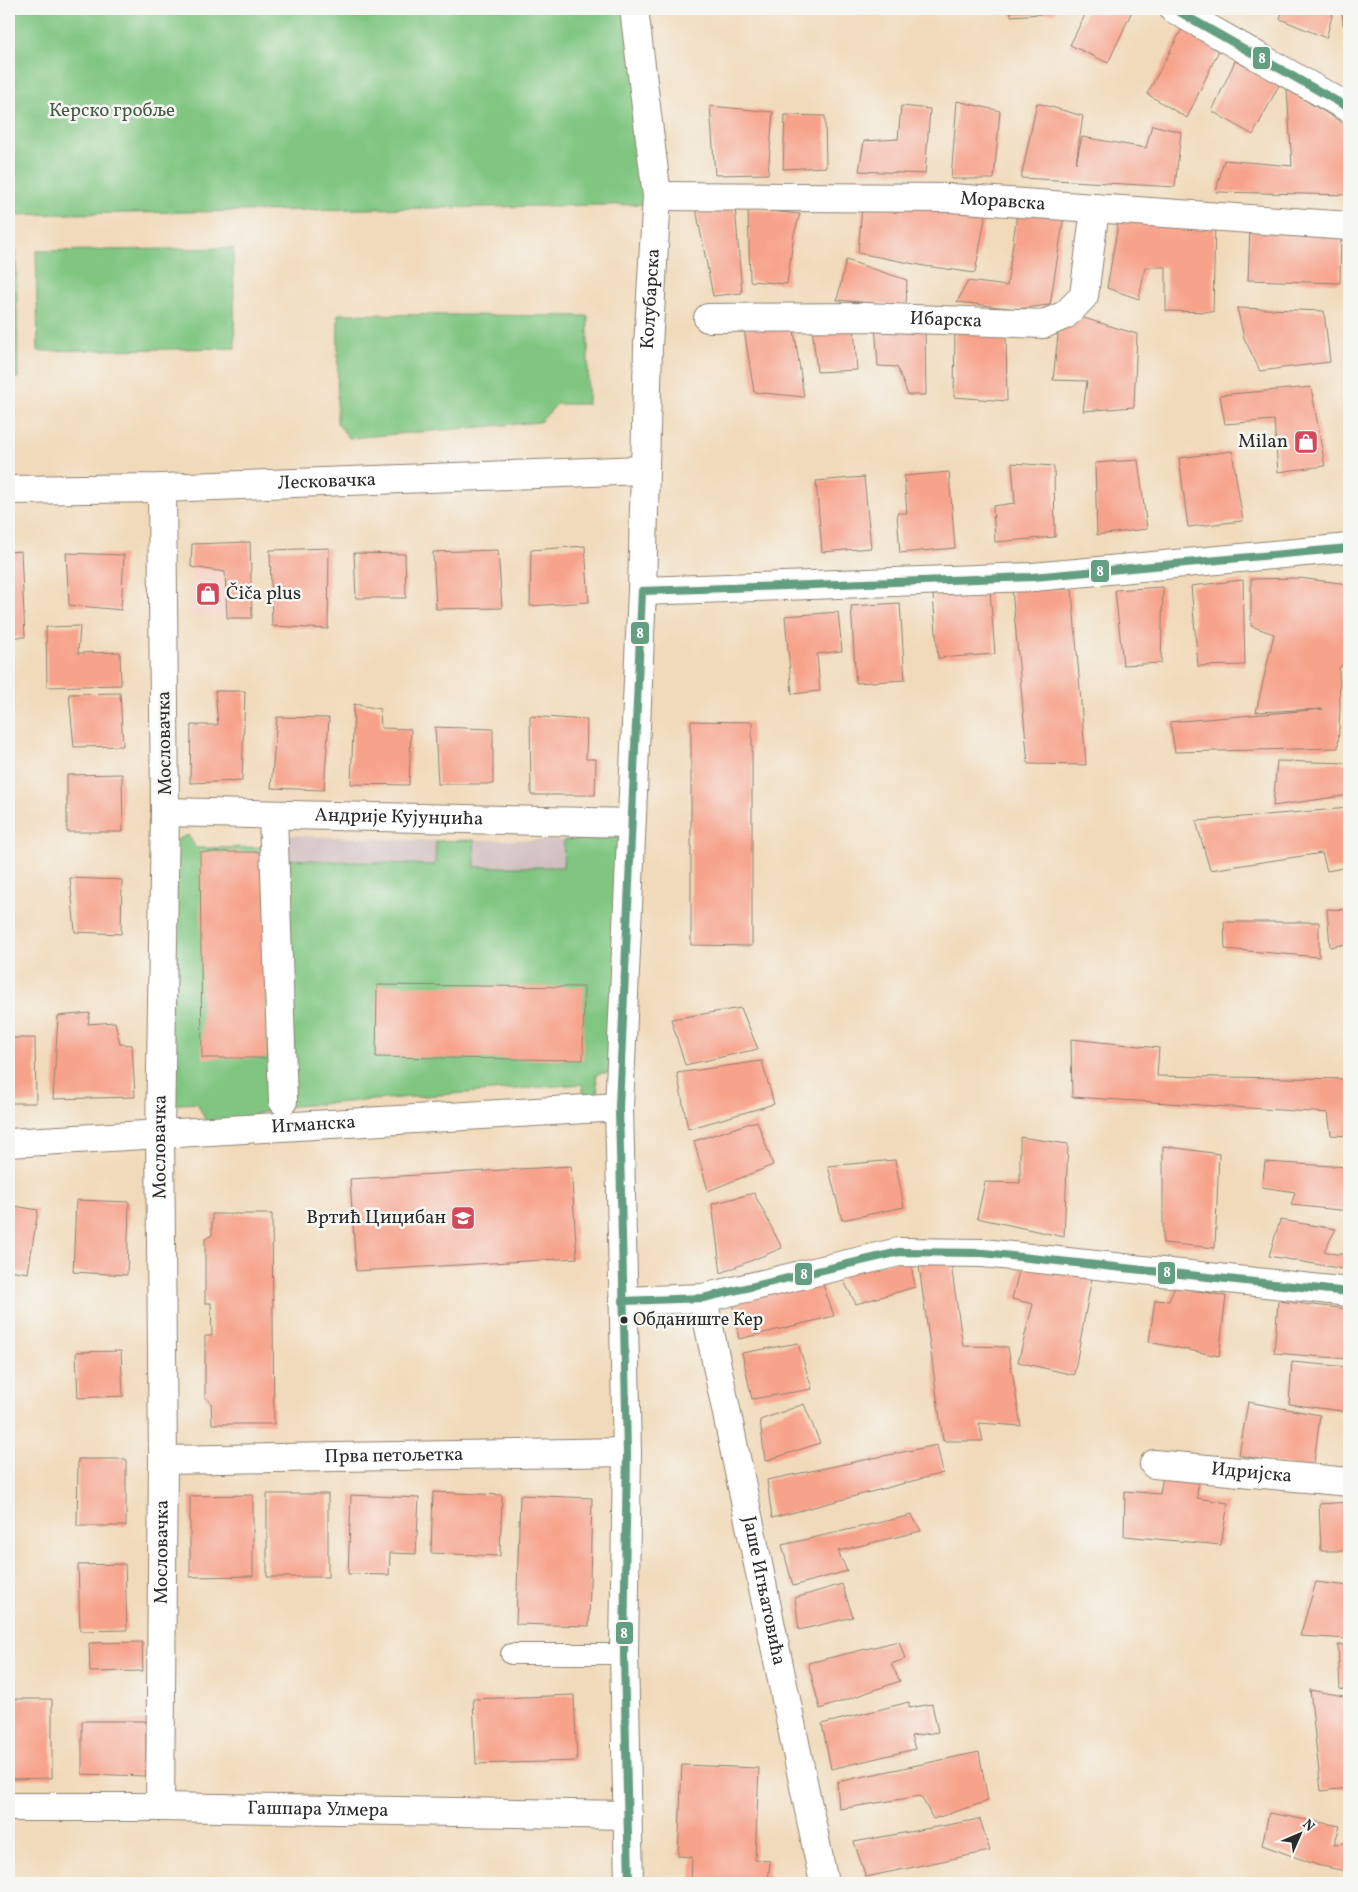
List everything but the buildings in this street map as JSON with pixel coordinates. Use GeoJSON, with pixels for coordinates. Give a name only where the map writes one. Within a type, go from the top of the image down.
{"type":"FeatureCollection","features":[{"type":"Feature","properties":{"kind":"street","name":"Колубарска"},"geometry":{"type":"LineString","coordinates":[[629,1883],[624,1654],[626,1452],[619,1107],[642,591],[648,346],[657,196],[634,9]]}},
{"type":"Feature","properties":{"kind":"street"},"geometry":{"type":"LineString","coordinates":[[1174,9],[1349,108]]}},
{"type":"Feature","properties":{"kind":"street","name":"Моравска"},"geometry":{"type":"LineString","coordinates":[[657,196],[951,198],[1349,226]]}},
{"type":"Feature","properties":{"kind":"street","name":"Ибарска"},"geometry":{"type":"LineString","coordinates":[[708,318],[864,317],[1044,324],[1066,314],[1084,296],[1095,208]]}},
{"type":"Feature","properties":{"kind":"street","name":"Лесковачка"},"geometry":{"type":"LineString","coordinates":[[9,490],[162,488],[644,470]]}},
{"type":"Feature","properties":{"kind":"street","name":"Мословачка"},"geometry":{"type":"LineString","coordinates":[[160,1807],[163,1460],[160,1135],[165,812],[162,488]]}},
{"type":"Feature","properties":{"kind":"street"},"geometry":{"type":"LineString","coordinates":[[642,591],[1034,577],[1349,548]]}},
{"type":"Feature","properties":{"kind":"street","name":"Андрије Кујунџића"},"geometry":{"type":"LineString","coordinates":[[165,812],[631,823]]}},
{"type":"Feature","properties":{"kind":"street"},"geometry":{"type":"LineString","coordinates":[[273,814],[283,1101]]}},
{"type":"Feature","properties":{"kind":"street","name":"Игманска"},"geometry":{"type":"LineString","coordinates":[[9,1144],[619,1107]]}},
{"type":"Feature","properties":{"kind":"street"},"geometry":{"type":"LineString","coordinates":[[623,1301],[703,1298],[899,1252],[983,1253],[1349,1292]]}},
{"type":"Feature","properties":{"kind":"street","name":"Јаше Игњатовића"},"geometry":{"type":"LineString","coordinates":[[703,1298],[824,1883]]}},
{"type":"Feature","properties":{"kind":"street","name":"Прва петољетка"},"geometry":{"type":"LineString","coordinates":[[163,1460],[626,1452]]}},
{"type":"Feature","properties":{"kind":"street","name":"Идријска"},"geometry":{"type":"LineString","coordinates":[[1154,1464],[1349,1482]]}},
{"type":"Feature","properties":{"kind":"street","name":"Гашпара Улмера"},"geometry":{"type":"LineString","coordinates":[[9,1807],[160,1807],[628,1815]]}},
{"type":"Feature","properties":{"kind":"lane"},"geometry":{"type":"LineString","coordinates":[[512,1654],[624,1654]]}},
{"type":"Feature","properties":{"kind":"shaded area","name":"Čiča plus"},"geometry":{"type":"Polygon","coordinates":[[[191,567],[225,572],[227,618],[190,616],[191,567]]]}},
{"type":"Feature","properties":{"kind":"shaded area"},"geometry":{"type":"Polygon","coordinates":[[[287,835],[436,841],[435,865],[286,859],[287,835]]]}},
{"type":"Feature","properties":{"kind":"shaded area"},"geometry":{"type":"Polygon","coordinates":[[[474,840],[564,840],[563,867],[474,868],[474,840]]]}},
{"type":"Feature","properties":{"kind":"green space","name":"Керско гробље"},"geometry":{"type":"Polygon","coordinates":[[[9,9],[637,9],[665,204],[9,215],[9,9]]]}},
{"type":"Feature","properties":{"kind":"green space"},"geometry":{"type":"Polygon","coordinates":[[[233,248],[235,348],[38,351],[36,251],[233,248]]]}},
{"type":"Feature","properties":{"kind":"green space"},"geometry":{"type":"Polygon","coordinates":[[[9,250],[16,250],[18,378],[9,378],[9,250]]]}},
{"type":"Feature","properties":{"kind":"green space"},"geometry":{"type":"Polygon","coordinates":[[[338,314],[588,316],[588,404],[557,404],[540,422],[349,438],[337,423],[338,314]]]}},
{"type":"Feature","properties":{"kind":"green space"},"geometry":{"type":"Polygon","coordinates":[[[188,835],[196,848],[267,847],[286,859],[435,865],[436,841],[474,840],[475,867],[563,867],[564,840],[623,836],[614,1072],[596,1074],[599,1104],[585,1104],[582,1084],[282,1107],[209,1127],[197,1103],[166,1105],[172,842],[188,835]]]}},
{"type":"Feature","properties":{"kind":"transit line","name":"8"},"geometry":{"type":"LineString","coordinates":[[1174,9],[1349,108]]}},
{"type":"Feature","properties":{"kind":"transit line","name":"8"},"geometry":{"type":"LineString","coordinates":[[629,1883],[624,1654],[627,1452],[619,1107],[642,591],[1033,577],[1349,548]]}},
{"type":"Feature","properties":{"kind":"transit line","name":"8"},"geometry":{"type":"LineString","coordinates":[[623,1301],[703,1298],[899,1252],[983,1253],[1349,1292]]}},
{"type":"Feature","properties":{"kind":"place","name":"Milan"},"geometry":{"type":"Point","coordinates":[1306,442]}},
{"type":"Feature","properties":{"kind":"place","name":"Čiča plus"},"geometry":{"type":"Point","coordinates":[208,594]}},
{"type":"Feature","properties":{"kind":"place","name":"Вртић Цицибан"},"geometry":{"type":"Point","coordinates":[463,1218]}},
{"type":"Feature","properties":{"kind":"place","name":"Обданиште Кер"},"geometry":{"type":"Point","coordinates":[624,1320]}}]}
